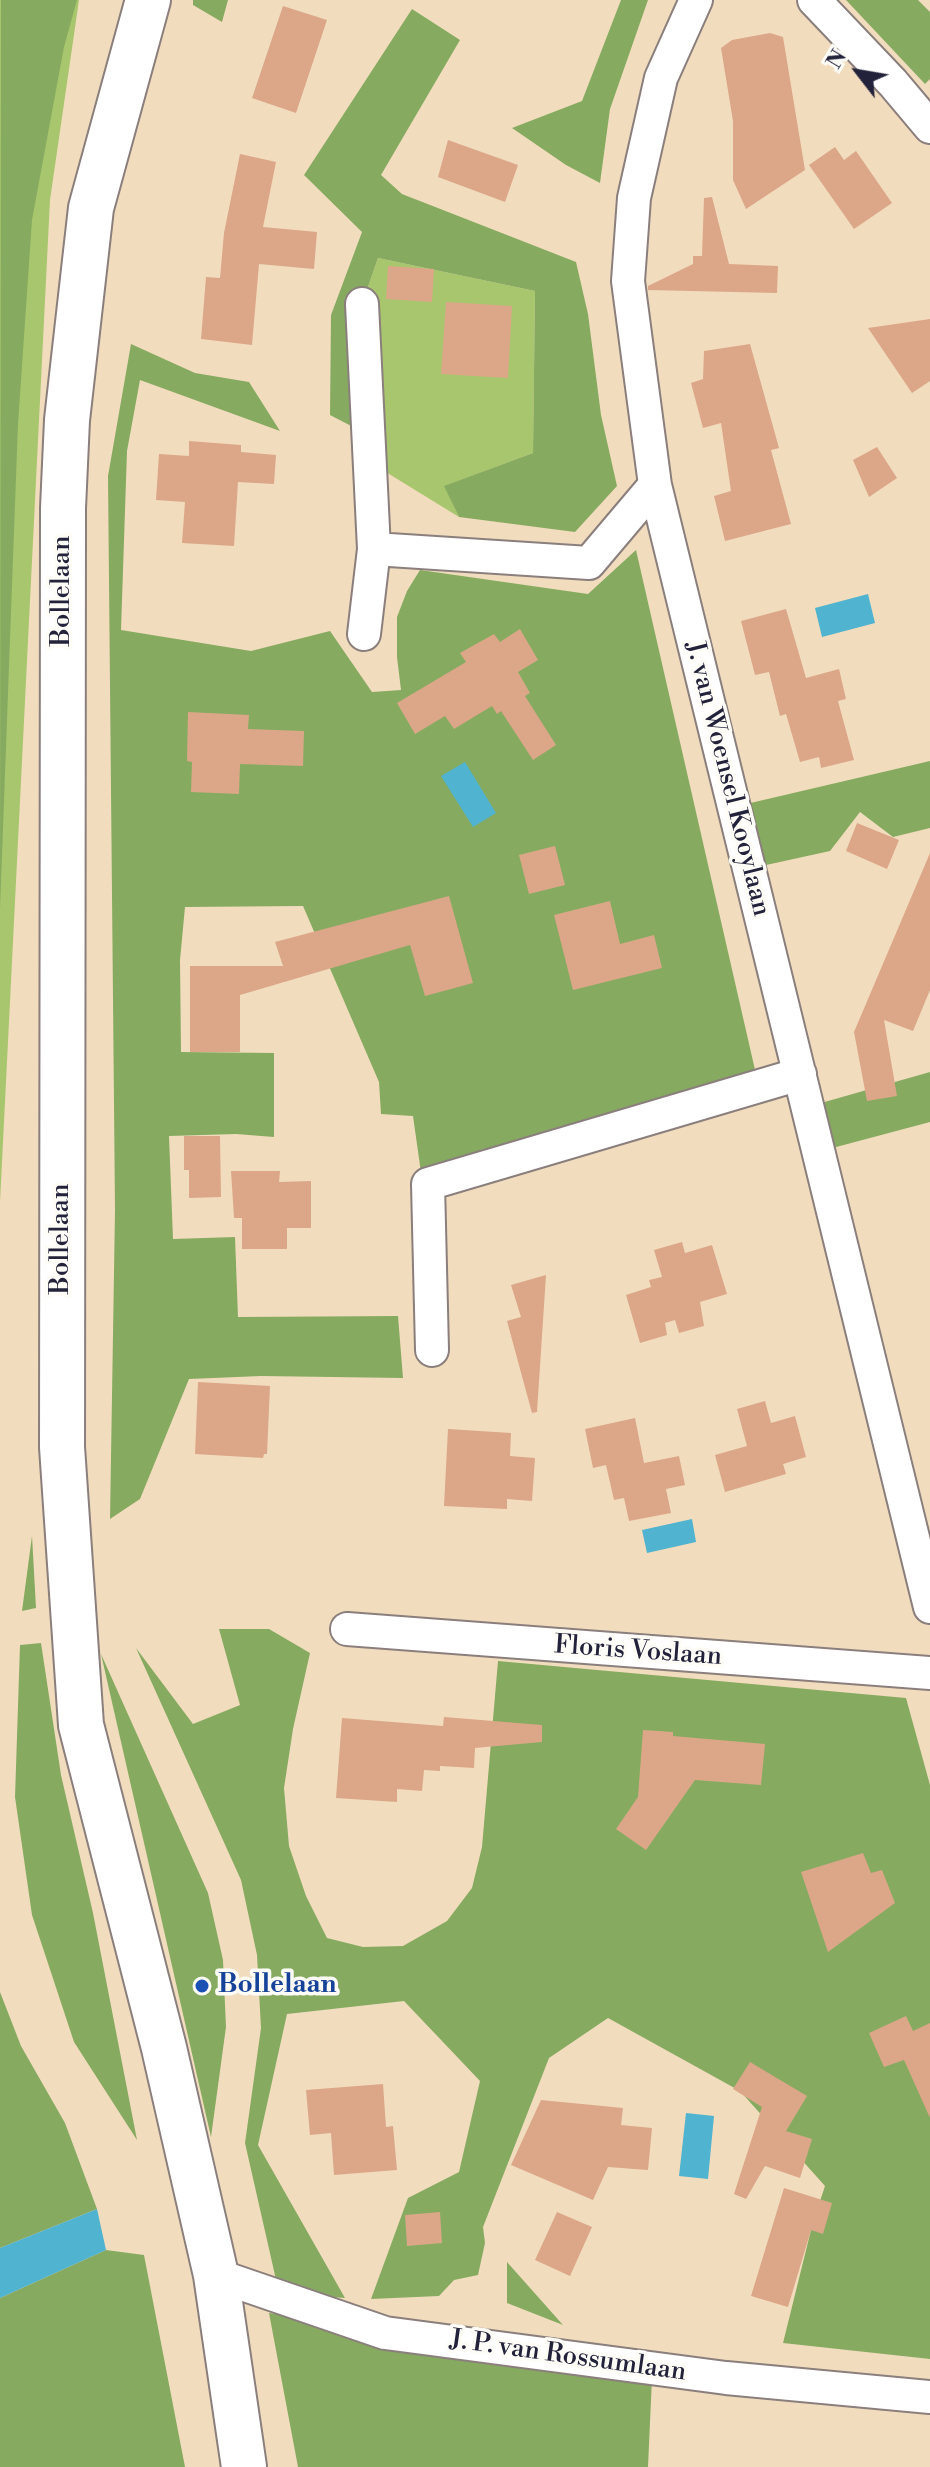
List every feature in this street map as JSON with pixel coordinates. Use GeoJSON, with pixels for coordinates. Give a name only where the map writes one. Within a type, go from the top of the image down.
{"type":"FeatureCollection","features":[{"type":"Feature","properties":{"kind":"main road","name":"Bollelaan"},"geometry":{"type":"LineString","coordinates":[[148,0],[91,208],[67,420],[63,508],[62,1447],[81,1725],[164,2048],[216,2275],[244,2467]]}},
{"type":"Feature","properties":{"kind":"street","name":"J. van Woensel Kooylaan"},"geometry":{"type":"LineString","coordinates":[[696,0],[661,78],[634,198],[628,281],[655,485],[930,1607]]}},
{"type":"Feature","properties":{"kind":"street"},"geometry":{"type":"LineString","coordinates":[[814,0],[930,127]]}},
{"type":"Feature","properties":{"kind":"street"},"geometry":{"type":"LineString","coordinates":[[362,304],[374,549],[364,634]]}},
{"type":"Feature","properties":{"kind":"street"},"geometry":{"type":"LineString","coordinates":[[374,549],[589,563],[655,485]]}},
{"type":"Feature","properties":{"kind":"street"},"geometry":{"type":"LineString","coordinates":[[432,1350],[428,1184],[800,1074]]}},
{"type":"Feature","properties":{"kind":"street","name":"Floris Voslaan"},"geometry":{"type":"LineString","coordinates":[[347,1629],[930,1673]]}},
{"type":"Feature","properties":{"kind":"street","name":"J. P. van Rossumlaan"},"geometry":{"type":"LineString","coordinates":[[216,2275],[385,2333],[726,2378],[930,2397]]}},
{"type":"Feature","properties":{"kind":"green space"},"geometry":{"type":"Polygon","coordinates":[[[0,0],[79,0],[50,200],[0,1202],[0,0]]]}},
{"type":"Feature","properties":{"kind":"green space"},"geometry":{"type":"Polygon","coordinates":[[[1,0],[77,0],[64,47],[32,220],[18,424],[0,909],[1,0]]]}},
{"type":"Feature","properties":{"kind":"green space"},"geometry":{"type":"Polygon","coordinates":[[[193,0],[228,0],[222,22],[193,5],[193,0]]]}},
{"type":"Feature","properties":{"kind":"green space"},"geometry":{"type":"Polygon","coordinates":[[[621,0],[648,0],[610,109],[600,183],[566,165],[512,128],[582,101],[621,0]]]}},
{"type":"Feature","properties":{"kind":"green space"},"geometry":{"type":"Polygon","coordinates":[[[846,0],[918,0],[930,12],[930,79],[925,84],[846,0]]]}},
{"type":"Feature","properties":{"kind":"green space"},"geometry":{"type":"Polygon","coordinates":[[[412,9],[460,40],[381,175],[402,194],[576,262],[588,314],[601,415],[617,486],[575,532],[459,517],[444,486],[533,453],[535,291],[378,258],[362,304],[359,430],[330,415],[331,315],[362,232],[304,175],[412,9]]]}},
{"type":"Feature","properties":{"kind":"green space"},"geometry":{"type":"Polygon","coordinates":[[[378,258],[535,291],[533,453],[445,486],[459,517],[381,469],[362,304],[378,258]]]}},
{"type":"Feature","properties":{"kind":"green space"},"geometry":{"type":"Polygon","coordinates":[[[131,344],[195,373],[249,382],[280,431],[140,380],[127,451],[121,630],[251,651],[330,631],[372,692],[401,690],[397,617],[407,591],[420,570],[588,594],[636,550],[761,1096],[423,1187],[413,1116],[381,1114],[379,1082],[303,906],[185,907],[180,960],[181,1052],[274,1053],[274,1137],[236,1134],[169,1136],[173,1239],[235,1237],[238,1317],[398,1316],[403,1378],[261,1376],[189,1379],[140,1499],[110,1519],[115,1210],[108,476],[131,344]]]}},
{"type":"Feature","properties":{"kind":"green space"},"geometry":{"type":"Polygon","coordinates":[[[930,761],[930,828],[893,837],[860,812],[830,851],[757,867],[742,805],[930,761]]]}},
{"type":"Feature","properties":{"kind":"green space"},"geometry":{"type":"Polygon","coordinates":[[[930,1072],[930,1122],[825,1150],[814,1105],[930,1072]]]}},
{"type":"Feature","properties":{"kind":"green space"},"geometry":{"type":"Polygon","coordinates":[[[32,1536],[36,1608],[22,1611],[32,1536]]]}},
{"type":"Feature","properties":{"kind":"green space"},"geometry":{"type":"Polygon","coordinates":[[[219,1629],[269,1629],[310,1653],[284,1788],[289,1846],[306,1896],[327,1938],[363,1947],[403,1946],[447,1921],[472,1888],[482,1847],[498,1661],[906,1698],[930,1785],[930,2359],[783,2343],[825,2186],[740,2091],[608,2018],[549,2058],[483,2227],[485,2243],[478,2275],[454,2280],[439,2296],[371,2299],[408,2198],[459,2172],[480,2081],[404,2001],[287,2014],[258,2145],[345,2298],[279,2293],[245,2143],[261,2028],[257,1955],[241,1880],[136,1648],[193,1724],[240,1705],[219,1629]]]}},
{"type":"Feature","properties":{"kind":"green space"},"geometry":{"type":"Polygon","coordinates":[[[41,1643],[61,1775],[93,1913],[137,2140],[74,2042],[32,1915],[15,1797],[20,1645],[41,1643]]]}},
{"type":"Feature","properties":{"kind":"green space"},"geometry":{"type":"Polygon","coordinates":[[[101,1654],[208,1893],[223,1960],[226,2027],[211,2137],[101,1654]]]}},
{"type":"Feature","properties":{"kind":"green space"},"geometry":{"type":"Polygon","coordinates":[[[0,1992],[21,2046],[65,2123],[97,2209],[0,2248],[0,1992]]]}},
{"type":"Feature","properties":{"kind":"green space"},"geometry":{"type":"Polygon","coordinates":[[[106,2250],[144,2255],[185,2467],[0,2467],[0,2298],[106,2250]]]}},
{"type":"Feature","properties":{"kind":"green space"},"geometry":{"type":"Polygon","coordinates":[[[507,2262],[563,2325],[507,2303],[507,2262]]]}},
{"type":"Feature","properties":{"kind":"green space"},"geometry":{"type":"Polygon","coordinates":[[[269,2313],[653,2356],[648,2467],[298,2467],[269,2313]]]}},
{"type":"Feature","properties":{"kind":"water"},"geometry":{"type":"Polygon","coordinates":[[[868,594],[875,623],[822,637],[815,608],[868,594]]]}},
{"type":"Feature","properties":{"kind":"water"},"geometry":{"type":"Polygon","coordinates":[[[465,762],[496,813],[473,827],[441,776],[465,762]]]}},
{"type":"Feature","properties":{"kind":"water"},"geometry":{"type":"Polygon","coordinates":[[[692,1519],[696,1542],[647,1553],[642,1530],[692,1519]]]}},
{"type":"Feature","properties":{"kind":"water"},"geometry":{"type":"Polygon","coordinates":[[[686,2113],[714,2116],[708,2179],[679,2176],[686,2113]]]}},
{"type":"Feature","properties":{"kind":"water"},"geometry":{"type":"Polygon","coordinates":[[[97,2209],[106,2250],[0,2298],[0,2248],[97,2209]]]}},
{"type":"Feature","properties":{"kind":"building"},"geometry":{"type":"Polygon","coordinates":[[[283,6],[327,20],[296,113],[252,98],[283,6]]]}},
{"type":"Feature","properties":{"kind":"building"},"geometry":{"type":"Polygon","coordinates":[[[770,33],[783,37],[805,170],[746,209],[733,180],[733,121],[721,48],[732,40],[770,33]]]}},
{"type":"Feature","properties":{"kind":"building"},"geometry":{"type":"Polygon","coordinates":[[[448,140],[518,165],[505,202],[438,177],[448,140]]]}},
{"type":"Feature","properties":{"kind":"building"},"geometry":{"type":"Polygon","coordinates":[[[835,147],[844,160],[856,151],[892,203],[854,229],[809,165],[835,147]]]}},
{"type":"Feature","properties":{"kind":"building"},"geometry":{"type":"Polygon","coordinates":[[[240,154],[276,162],[263,227],[317,232],[314,269],[259,264],[252,345],[201,339],[206,277],[220,278],[224,233],[240,154]]]}},
{"type":"Feature","properties":{"kind":"building"},"geometry":{"type":"Polygon","coordinates":[[[712,197],[729,264],[778,266],[777,293],[648,290],[648,286],[693,264],[693,256],[702,256],[704,198],[712,197]]]}},
{"type":"Feature","properties":{"kind":"building"},"geometry":{"type":"Polygon","coordinates":[[[388,266],[434,269],[432,302],[386,299],[388,266]]]}},
{"type":"Feature","properties":{"kind":"building"},"geometry":{"type":"Polygon","coordinates":[[[446,302],[512,306],[508,378],[441,374],[446,302]]]}},
{"type":"Feature","properties":{"kind":"building"},"geometry":{"type":"Polygon","coordinates":[[[930,319],[930,381],[912,393],[868,328],[930,319]]]}},
{"type":"Feature","properties":{"kind":"building"},"geometry":{"type":"Polygon","coordinates":[[[750,344],[779,448],[771,450],[791,524],[725,541],[714,496],[731,491],[721,423],[703,428],[691,383],[703,379],[704,351],[750,344]]]}},
{"type":"Feature","properties":{"kind":"building"},"geometry":{"type":"Polygon","coordinates":[[[189,441],[241,445],[241,452],[276,455],[274,484],[238,482],[234,546],[182,543],[185,502],[156,500],[159,454],[189,456],[189,441]]]}},
{"type":"Feature","properties":{"kind":"building"},"geometry":{"type":"Polygon","coordinates":[[[877,447],[897,478],[869,497],[853,460],[877,447]]]}},
{"type":"Feature","properties":{"kind":"building"},"geometry":{"type":"Polygon","coordinates":[[[786,609],[806,678],[839,669],[846,699],[838,701],[854,760],[821,768],[819,757],[800,762],[786,714],[780,716],[769,672],[755,675],[741,621],[786,609]]]}},
{"type":"Feature","properties":{"kind":"building"},"geometry":{"type":"Polygon","coordinates":[[[520,629],[538,660],[518,672],[530,693],[525,696],[556,745],[533,760],[501,711],[497,714],[492,706],[454,729],[445,716],[415,734],[397,703],[466,662],[460,653],[494,634],[500,642],[520,629]]]}},
{"type":"Feature","properties":{"kind":"building"},"geometry":{"type":"Polygon","coordinates":[[[188,712],[249,715],[248,729],[304,731],[303,766],[240,764],[239,794],[191,792],[192,762],[187,761],[188,712]]]}},
{"type":"Feature","properties":{"kind":"building"},"geometry":{"type":"Polygon","coordinates":[[[857,823],[899,840],[887,869],[846,851],[857,823]]]}},
{"type":"Feature","properties":{"kind":"building"},"geometry":{"type":"Polygon","coordinates":[[[555,846],[565,885],[529,894],[519,855],[555,846]]]}},
{"type":"Feature","properties":{"kind":"building"},"geometry":{"type":"Polygon","coordinates":[[[930,853],[930,990],[913,1031],[884,1020],[897,1096],[867,1101],[854,1032],[930,853]]]}},
{"type":"Feature","properties":{"kind":"building"},"geometry":{"type":"Polygon","coordinates":[[[449,896],[473,983],[425,996],[410,945],[240,995],[240,1052],[190,1052],[190,966],[283,966],[275,942],[449,896]]]}},
{"type":"Feature","properties":{"kind":"building"},"geometry":{"type":"Polygon","coordinates":[[[610,901],[620,944],[654,935],[662,968],[573,990],[554,915],[610,901]]]}},
{"type":"Feature","properties":{"kind":"building"},"geometry":{"type":"Polygon","coordinates":[[[184,1136],[220,1136],[221,1197],[189,1198],[189,1170],[184,1170],[184,1136]]]}},
{"type":"Feature","properties":{"kind":"building"},"geometry":{"type":"Polygon","coordinates":[[[231,1171],[280,1171],[279,1182],[311,1181],[311,1228],[287,1228],[287,1249],[242,1249],[242,1218],[234,1218],[231,1171]]]}},
{"type":"Feature","properties":{"kind":"building"},"geometry":{"type":"Polygon","coordinates":[[[682,1242],[685,1253],[712,1245],[727,1294],[700,1302],[704,1326],[679,1333],[675,1320],[665,1323],[667,1335],[640,1343],[626,1295],[651,1287],[649,1280],[662,1277],[654,1250],[682,1242]]]}},
{"type":"Feature","properties":{"kind":"building"},"geometry":{"type":"Polygon","coordinates":[[[546,1275],[537,1412],[532,1413],[507,1321],[521,1317],[511,1285],[546,1275]]]}},
{"type":"Feature","properties":{"kind":"building"},"geometry":{"type":"Polygon","coordinates":[[[198,1382],[270,1386],[267,1454],[263,1458],[195,1454],[198,1382]]]}},
{"type":"Feature","properties":{"kind":"building"},"geometry":{"type":"Polygon","coordinates":[[[765,1401],[771,1423],[795,1416],[806,1457],[783,1464],[786,1474],[725,1492],[715,1455],[747,1446],[737,1409],[765,1401]]]}},
{"type":"Feature","properties":{"kind":"building"},"geometry":{"type":"Polygon","coordinates":[[[635,1418],[644,1463],[679,1456],[685,1485],[666,1489],[671,1513],[629,1521],[624,1498],[614,1500],[606,1465],[593,1468],[585,1429],[635,1418]]]}},
{"type":"Feature","properties":{"kind":"building"},"geometry":{"type":"Polygon","coordinates":[[[448,1429],[511,1433],[510,1456],[535,1458],[532,1501],[507,1499],[507,1509],[444,1506],[448,1429]]]}},
{"type":"Feature","properties":{"kind":"building"},"geometry":{"type":"Polygon","coordinates":[[[444,1717],[542,1725],[542,1742],[475,1748],[474,1768],[440,1766],[440,1771],[424,1770],[422,1791],[397,1789],[397,1802],[336,1798],[342,1718],[443,1726],[444,1717]]]}},
{"type":"Feature","properties":{"kind":"building"},"geometry":{"type":"Polygon","coordinates":[[[643,1730],[673,1732],[673,1736],[765,1744],[761,1785],[695,1780],[646,1850],[616,1829],[638,1797],[643,1730]]]}},
{"type":"Feature","properties":{"kind":"building"},"geometry":{"type":"Polygon","coordinates":[[[863,1853],[871,1873],[882,1870],[895,1903],[828,1952],[801,1872],[863,1853]]]}},
{"type":"Feature","properties":{"kind":"building"},"geometry":{"type":"Polygon","coordinates":[[[906,2016],[913,2031],[930,2023],[930,2118],[904,2060],[884,2067],[869,2033],[906,2016]]]}},
{"type":"Feature","properties":{"kind":"building"},"geometry":{"type":"Polygon","coordinates":[[[750,2062],[807,2096],[786,2131],[812,2139],[800,2178],[765,2166],[746,2199],[734,2194],[762,2107],[733,2089],[750,2062]]]}},
{"type":"Feature","properties":{"kind":"building"},"geometry":{"type":"Polygon","coordinates":[[[383,2084],[386,2127],[393,2126],[397,2170],[334,2175],[331,2133],[310,2135],[306,2090],[383,2084]]]}},
{"type":"Feature","properties":{"kind":"building"},"geometry":{"type":"Polygon","coordinates":[[[541,2100],[623,2108],[621,2125],[652,2128],[648,2170],[608,2167],[593,2200],[511,2165],[541,2100]]]}},
{"type":"Feature","properties":{"kind":"building"},"geometry":{"type":"Polygon","coordinates":[[[784,2188],[832,2203],[823,2234],[811,2230],[788,2307],[751,2296],[784,2188]]]}},
{"type":"Feature","properties":{"kind":"building"},"geometry":{"type":"Polygon","coordinates":[[[440,2212],[442,2243],[407,2246],[405,2215],[440,2212]]]}},
{"type":"Feature","properties":{"kind":"building"},"geometry":{"type":"Polygon","coordinates":[[[557,2212],[592,2227],[570,2276],[535,2260],[557,2212]]]}},
{"type":"Feature","properties":{"kind":"place","name":"Bollelaan"},"geometry":{"type":"Point","coordinates":[202,1986]}}]}
